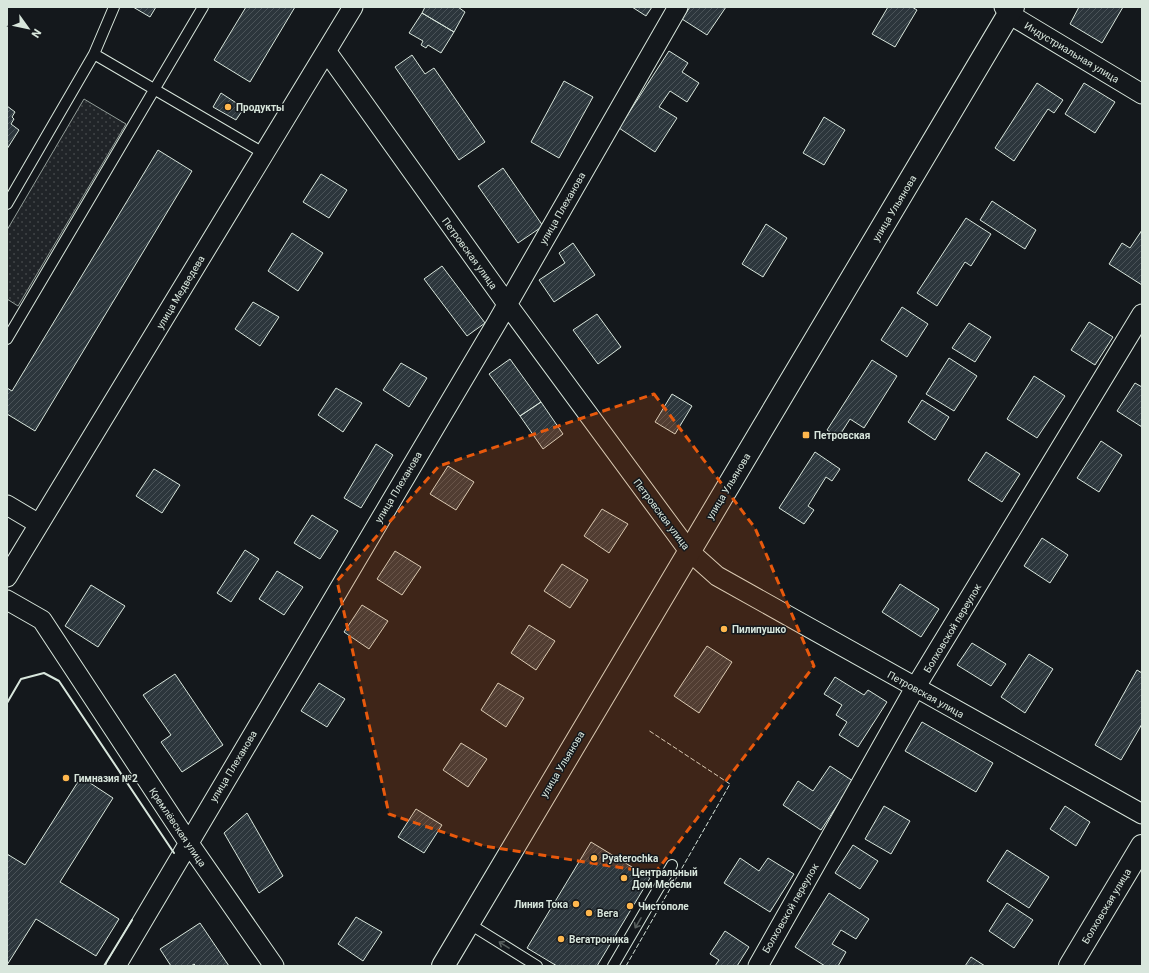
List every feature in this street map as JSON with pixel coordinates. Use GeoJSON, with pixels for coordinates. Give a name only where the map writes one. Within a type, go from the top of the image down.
{"type":"FeatureCollection","features":[{"type":"Feature","properties":{"kind":"main road","name":"улица Ульянова"},"geometry":{"type":"LineString","coordinates":[[443,966],[1009,9]]}},
{"type":"Feature","properties":{"kind":"main road","name":"Болховская улица"},"geometry":{"type":"LineString","coordinates":[[1070,966],[1142,846]]}},
{"type":"Feature","properties":{"kind":"street","name":"улица Медведева"},"geometry":{"type":"LineString","coordinates":[[7,577],[353,7]]}},
{"type":"Feature","properties":{"kind":"street","name":"улица Плеханова"},"geometry":{"type":"LineString","coordinates":[[116,966],[507,304],[678,7]]}},
{"type":"Feature","properties":{"kind":"street","name":"Индустриальная улица"},"geometry":{"type":"LineString","coordinates":[[1009,9],[1142,94]]}},
{"type":"Feature","properties":{"kind":"street","name":"Петровская улица"},"geometry":{"type":"LineString","coordinates":[[327,52],[507,304],[689,551],[717,576],[1142,814]]}},
{"type":"Feature","properties":{"kind":"street","name":"Болховской переулок"},"geometry":{"type":"LineString","coordinates":[[758,966],[916,688],[1142,314]]}},
{"type":"Feature","properties":{"kind":"street"},"geometry":{"type":"LineString","coordinates":[[7,505],[39,524]]}},
{"type":"Feature","properties":{"kind":"street","name":"Кремлёвская улица"},"geometry":{"type":"LineString","coordinates":[[7,600],[42,620],[188,842],[274,966]]}},
{"type":"Feature","properties":{"kind":"lane"},"geometry":{"type":"LineString","coordinates":[[7,204],[94,54],[114,7]]}},
{"type":"Feature","properties":{"kind":"lane"},"geometry":{"type":"LineString","coordinates":[[7,339],[203,7]]}},
{"type":"Feature","properties":{"kind":"lane"},"geometry":{"type":"LineString","coordinates":[[94,54],[155,88],[265,154]]}},
{"type":"Feature","properties":{"kind":"lane"},"geometry":{"type":"LineString","coordinates":[[613,966],[672,865]]}},
{"type":"Feature","properties":{"kind":"lane"},"geometry":{"type":"LineString","coordinates":[[468,923],[537,966]]}},
{"type":"Feature","properties":{"kind":"highlighted area"},"geometry":{"type":"Polygon","coordinates":[[[654,394],[755,528],[814,666],[655,873],[484,846],[389,814],[337,581],[439,466],[654,394]]]}},
{"type":"Feature","properties":{"kind":"shaded area"},"geometry":{"type":"Polygon","coordinates":[[[84,99],[126,124],[18,306],[7,299],[7,230],[84,99]]]}},
{"type":"Feature","properties":{"kind":"building"},"geometry":{"type":"Polygon","coordinates":[[[133,7],[156,7],[150,17],[133,7]]]}},
{"type":"Feature","properties":{"kind":"building"},"geometry":{"type":"Polygon","coordinates":[[[246,7],[295,7],[250,82],[214,60],[246,7]]]}},
{"type":"Feature","properties":{"kind":"building"},"geometry":{"type":"Polygon","coordinates":[[[425,7],[458,7],[465,12],[454,32],[422,13],[425,7]]]}},
{"type":"Feature","properties":{"kind":"building"},"geometry":{"type":"Polygon","coordinates":[[[632,7],[652,7],[646,16],[632,7]]]}},
{"type":"Feature","properties":{"kind":"building"},"geometry":{"type":"Polygon","coordinates":[[[690,7],[726,7],[707,35],[682,19],[690,7]]]}},
{"type":"Feature","properties":{"kind":"building"},"geometry":{"type":"Polygon","coordinates":[[[888,7],[912,7],[917,10],[895,47],[872,34],[888,7]]]}},
{"type":"Feature","properties":{"kind":"building"},"geometry":{"type":"Polygon","coordinates":[[[1079,7],[1123,7],[1102,43],[1070,24],[1079,7]]]}},
{"type":"Feature","properties":{"kind":"building"},"geometry":{"type":"Polygon","coordinates":[[[422,13],[454,32],[441,53],[428,45],[426,48],[421,45],[423,41],[409,33],[422,13]]]}},
{"type":"Feature","properties":{"kind":"building"},"geometry":{"type":"Polygon","coordinates":[[[669,51],[688,63],[682,72],[699,83],[687,102],[670,91],[659,107],[677,118],[655,152],[619,128],[669,51]]]}},
{"type":"Feature","properties":{"kind":"building"},"geometry":{"type":"Polygon","coordinates":[[[412,55],[425,74],[434,68],[485,142],[459,160],[395,67],[412,55]]]}},
{"type":"Feature","properties":{"kind":"building"},"geometry":{"type":"Polygon","coordinates":[[[564,81],[593,97],[559,158],[531,142],[564,81]]]}},
{"type":"Feature","properties":{"kind":"building"},"geometry":{"type":"Polygon","coordinates":[[[1037,83],[1063,100],[1054,113],[1048,109],[1014,161],[995,148],[1037,83]]]}},
{"type":"Feature","properties":{"kind":"building"},"geometry":{"type":"Polygon","coordinates":[[[1084,83],[1115,102],[1095,133],[1065,114],[1084,83]]]}},
{"type":"Feature","properties":{"kind":"building","name":"Продукты"},"geometry":{"type":"Polygon","coordinates":[[[221,93],[244,108],[236,120],[213,107],[221,93]]]}},
{"type":"Feature","properties":{"kind":"building"},"geometry":{"type":"Polygon","coordinates":[[[7,106],[15,112],[12,117],[14,119],[11,124],[19,130],[7,149],[7,106]]]}},
{"type":"Feature","properties":{"kind":"building"},"geometry":{"type":"Polygon","coordinates":[[[824,117],[845,130],[824,165],[803,153],[824,117]]]}},
{"type":"Feature","properties":{"kind":"building"},"geometry":{"type":"Polygon","coordinates":[[[158,150],[192,171],[35,431],[7,414],[7,388],[12,391],[158,150]]]}},
{"type":"Feature","properties":{"kind":"building"},"geometry":{"type":"Polygon","coordinates":[[[503,168],[543,226],[518,243],[478,186],[503,168]]]}},
{"type":"Feature","properties":{"kind":"building"},"geometry":{"type":"Polygon","coordinates":[[[321,174],[347,190],[329,218],[303,202],[321,174]]]}},
{"type":"Feature","properties":{"kind":"building"},"geometry":{"type":"Polygon","coordinates":[[[992,201],[1036,230],[1025,249],[980,220],[992,201]]]}},
{"type":"Feature","properties":{"kind":"building"},"geometry":{"type":"Polygon","coordinates":[[[966,218],[991,234],[971,266],[965,262],[937,306],[917,293],[966,218]]]}},
{"type":"Feature","properties":{"kind":"building"},"geometry":{"type":"Polygon","coordinates":[[[766,224],[787,238],[763,277],[742,264],[766,224]]]}},
{"type":"Feature","properties":{"kind":"building"},"geometry":{"type":"Polygon","coordinates":[[[1142,230],[1142,285],[1109,264],[1122,243],[1130,248],[1142,230]]]}},
{"type":"Feature","properties":{"kind":"building"},"geometry":{"type":"Polygon","coordinates":[[[292,233],[323,253],[298,291],[268,271],[292,233]]]}},
{"type":"Feature","properties":{"kind":"building"},"geometry":{"type":"Polygon","coordinates":[[[573,243],[595,275],[554,302],[539,280],[565,263],[559,253],[573,243]]]}},
{"type":"Feature","properties":{"kind":"building"},"geometry":{"type":"Polygon","coordinates":[[[442,266],[485,323],[467,336],[424,279],[442,266]]]}},
{"type":"Feature","properties":{"kind":"building"},"geometry":{"type":"Polygon","coordinates":[[[253,302],[279,317],[260,346],[235,329],[253,302]]]}},
{"type":"Feature","properties":{"kind":"building"},"geometry":{"type":"Polygon","coordinates":[[[902,307],[928,324],[907,357],[881,340],[902,307]]]}},
{"type":"Feature","properties":{"kind":"building"},"geometry":{"type":"Polygon","coordinates":[[[597,314],[621,347],[598,364],[573,330],[597,314]]]}},
{"type":"Feature","properties":{"kind":"building"},"geometry":{"type":"Polygon","coordinates":[[[1089,322],[1113,337],[1095,365],[1071,350],[1089,322]]]}},
{"type":"Feature","properties":{"kind":"building"},"geometry":{"type":"Polygon","coordinates":[[[969,323],[991,337],[975,362],[952,348],[969,323]]]}},
{"type":"Feature","properties":{"kind":"building"},"geometry":{"type":"Polygon","coordinates":[[[949,358],[977,376],[954,411],[926,394],[949,358]]]}},
{"type":"Feature","properties":{"kind":"building"},"geometry":{"type":"Polygon","coordinates":[[[510,359],[541,402],[520,416],[489,374],[510,359]]]}},
{"type":"Feature","properties":{"kind":"building"},"geometry":{"type":"Polygon","coordinates":[[[872,360],[897,376],[864,428],[850,419],[838,438],[827,430],[872,360]]]}},
{"type":"Feature","properties":{"kind":"building"},"geometry":{"type":"Polygon","coordinates":[[[401,363],[427,378],[409,407],[383,390],[401,363]]]}},
{"type":"Feature","properties":{"kind":"building"},"geometry":{"type":"Polygon","coordinates":[[[1034,376],[1065,396],[1037,438],[1007,419],[1034,376]]]}},
{"type":"Feature","properties":{"kind":"building"},"geometry":{"type":"Polygon","coordinates":[[[1135,383],[1142,387],[1142,427],[1117,411],[1135,383]]]}},
{"type":"Feature","properties":{"kind":"building"},"geometry":{"type":"Polygon","coordinates":[[[336,388],[362,403],[343,432],[318,415],[336,388]]]}},
{"type":"Feature","properties":{"kind":"building"},"geometry":{"type":"Polygon","coordinates":[[[672,394],[692,406],[675,434],[655,422],[672,394]]]}},
{"type":"Feature","properties":{"kind":"building"},"geometry":{"type":"Polygon","coordinates":[[[922,400],[949,417],[935,440],[908,422],[922,400]]]}},
{"type":"Feature","properties":{"kind":"building"},"geometry":{"type":"Polygon","coordinates":[[[541,402],[563,434],[543,449],[520,416],[541,402]]]}},
{"type":"Feature","properties":{"kind":"building"},"geometry":{"type":"Polygon","coordinates":[[[1101,441],[1122,455],[1099,492],[1077,478],[1101,441]]]}},
{"type":"Feature","properties":{"kind":"building"},"geometry":{"type":"Polygon","coordinates":[[[376,444],[393,455],[361,508],[344,498],[376,444]]]}},
{"type":"Feature","properties":{"kind":"building"},"geometry":{"type":"Polygon","coordinates":[[[815,452],[840,469],[832,481],[826,477],[808,506],[814,510],[804,524],[779,508],[815,452]]]}},
{"type":"Feature","properties":{"kind":"building"},"geometry":{"type":"Polygon","coordinates":[[[986,452],[1020,474],[1002,502],[968,480],[986,452]]]}},
{"type":"Feature","properties":{"kind":"building"},"geometry":{"type":"Polygon","coordinates":[[[448,466],[474,482],[456,510],[430,494],[448,466]]]}},
{"type":"Feature","properties":{"kind":"building"},"geometry":{"type":"Polygon","coordinates":[[[154,469],[180,485],[162,513],[136,496],[154,469]]]}},
{"type":"Feature","properties":{"kind":"building"},"geometry":{"type":"Polygon","coordinates":[[[602,509],[628,524],[609,553],[584,536],[602,509]]]}},
{"type":"Feature","properties":{"kind":"building"},"geometry":{"type":"Polygon","coordinates":[[[312,515],[338,531],[320,559],[294,543],[312,515]]]}},
{"type":"Feature","properties":{"kind":"building"},"geometry":{"type":"Polygon","coordinates":[[[1042,538],[1068,555],[1050,583],[1024,566],[1042,538]]]}},
{"type":"Feature","properties":{"kind":"building"},"geometry":{"type":"Polygon","coordinates":[[[245,550],[259,559],[231,602],[217,593],[245,550]]]}},
{"type":"Feature","properties":{"kind":"building"},"geometry":{"type":"Polygon","coordinates":[[[395,551],[421,567],[402,595],[377,579],[395,551]]]}},
{"type":"Feature","properties":{"kind":"building"},"geometry":{"type":"Polygon","coordinates":[[[562,564],[588,580],[570,608],[544,591],[562,564]]]}},
{"type":"Feature","properties":{"kind":"building"},"geometry":{"type":"Polygon","coordinates":[[[277,571],[303,587],[284,615],[259,599],[277,571]]]}},
{"type":"Feature","properties":{"kind":"building"},"geometry":{"type":"Polygon","coordinates":[[[900,584],[939,609],[921,637],[882,612],[900,584]]]}},
{"type":"Feature","properties":{"kind":"building"},"geometry":{"type":"Polygon","coordinates":[[[91,585],[125,606],[98,647],[65,626],[91,585]]]}},
{"type":"Feature","properties":{"kind":"building"},"geometry":{"type":"Polygon","coordinates":[[[362,605],[388,621],[369,649],[344,632],[362,605]]]}},
{"type":"Feature","properties":{"kind":"building"},"geometry":{"type":"Polygon","coordinates":[[[529,625],[555,641],[536,670],[511,653],[529,625]]]}},
{"type":"Feature","properties":{"kind":"building"},"geometry":{"type":"Polygon","coordinates":[[[972,643],[1006,664],[991,686],[957,665],[972,643]]]}},
{"type":"Feature","properties":{"kind":"building"},"geometry":{"type":"Polygon","coordinates":[[[707,646],[732,662],[699,713],[674,696],[707,646]]]}},
{"type":"Feature","properties":{"kind":"building"},"geometry":{"type":"Polygon","coordinates":[[[1029,654],[1053,669],[1025,713],[1001,697],[1029,654]]]}},
{"type":"Feature","properties":{"kind":"building"},"geometry":{"type":"Polygon","coordinates":[[[1137,670],[1142,673],[1142,724],[1121,760],[1095,745],[1137,670]]]}},
{"type":"Feature","properties":{"kind":"building"},"geometry":{"type":"Polygon","coordinates":[[[175,674],[223,745],[182,772],[161,742],[171,735],[143,695],[175,674]]]}},
{"type":"Feature","properties":{"kind":"building"},"geometry":{"type":"Polygon","coordinates":[[[835,677],[864,695],[868,690],[887,702],[858,747],[839,735],[847,722],[836,715],[842,705],[824,694],[835,677]]]}},
{"type":"Feature","properties":{"kind":"building"},"geometry":{"type":"Polygon","coordinates":[[[319,683],[345,699],[327,727],[301,711],[319,683]]]}},
{"type":"Feature","properties":{"kind":"building"},"geometry":{"type":"Polygon","coordinates":[[[498,683],[524,698],[506,727],[481,710],[498,683]]]}},
{"type":"Feature","properties":{"kind":"building"},"geometry":{"type":"Polygon","coordinates":[[[922,722],[993,763],[976,792],[905,751],[922,722]]]}},
{"type":"Feature","properties":{"kind":"building"},"geometry":{"type":"Polygon","coordinates":[[[461,743],[487,759],[468,787],[443,770],[461,743]]]}},
{"type":"Feature","properties":{"kind":"building"},"geometry":{"type":"Polygon","coordinates":[[[830,766],[853,781],[821,830],[783,805],[798,781],[813,791],[830,766]]]}},
{"type":"Feature","properties":{"kind":"building"},"geometry":{"type":"Polygon","coordinates":[[[81,777],[113,798],[60,882],[119,919],[96,956],[36,919],[7,965],[7,854],[25,865],[81,777]]]}},
{"type":"Feature","properties":{"kind":"building"},"geometry":{"type":"Polygon","coordinates":[[[884,806],[910,821],[891,854],[865,839],[884,806]]]}},
{"type":"Feature","properties":{"kind":"building"},"geometry":{"type":"Polygon","coordinates":[[[1065,806],[1090,822],[1076,846],[1050,829],[1065,806]]]}},
{"type":"Feature","properties":{"kind":"building"},"geometry":{"type":"Polygon","coordinates":[[[416,809],[442,825],[424,853],[398,837],[416,809]]]}},
{"type":"Feature","properties":{"kind":"building"},"geometry":{"type":"Polygon","coordinates":[[[247,813],[283,876],[259,893],[224,833],[247,813]]]}},
{"type":"Feature","properties":{"kind":"building","name":"Вега"},"geometry":{"type":"Polygon","coordinates":[[[591,842],[650,878],[597,966],[557,966],[527,948],[591,842]]]}},
{"type":"Feature","properties":{"kind":"building"},"geometry":{"type":"Polygon","coordinates":[[[853,845],[878,861],[860,889],[835,873],[853,845]]]}},
{"type":"Feature","properties":{"kind":"building"},"geometry":{"type":"Polygon","coordinates":[[[1007,850],[1049,877],[1029,908],[987,881],[1007,850]]]}},
{"type":"Feature","properties":{"kind":"building"},"geometry":{"type":"Polygon","coordinates":[[[740,858],[759,871],[768,858],[794,874],[770,912],[724,883],[740,858]]]}},
{"type":"Feature","properties":{"kind":"building"},"geometry":{"type":"Polygon","coordinates":[[[829,893],[869,919],[856,939],[841,930],[832,944],[846,952],[838,966],[825,966],[795,947],[829,893]]]}},
{"type":"Feature","properties":{"kind":"building"},"geometry":{"type":"Polygon","coordinates":[[[1007,903],[1033,920],[1014,948],[989,931],[1007,903]]]}},
{"type":"Feature","properties":{"kind":"building"},"geometry":{"type":"Polygon","coordinates":[[[356,917],[382,932],[363,961],[338,944],[356,917]]]}},
{"type":"Feature","properties":{"kind":"building"},"geometry":{"type":"Polygon","coordinates":[[[200,923],[229,966],[196,966],[194,964],[191,966],[171,966],[160,949],[200,923]]]}},
{"type":"Feature","properties":{"kind":"building"},"geometry":{"type":"Polygon","coordinates":[[[725,931],[749,947],[737,966],[715,966],[719,960],[710,954],[725,931]]]}},
{"type":"Feature","properties":{"kind":"building"},"geometry":{"type":"Polygon","coordinates":[[[971,957],[985,966],[965,966],[971,957]]]}},
{"type":"Feature","properties":{"kind":"fence"},"geometry":{"type":"LineString","coordinates":[[626,966],[730,784],[648,730]]}},
{"type":"Feature","properties":{"kind":"wall"},"geometry":{"type":"LineString","coordinates":[[7,703],[21,679],[44,673],[59,681],[174,853]]}},
{"type":"Feature","properties":{"kind":"wall"},"geometry":{"type":"LineString","coordinates":[[104,966],[132,920]]}},
{"type":"Feature","properties":{"kind":"place","name":"Продукты"},"geometry":{"type":"Point","coordinates":[228,107]}},
{"type":"Feature","properties":{"kind":"place","name":"Петровская"},"geometry":{"type":"Point","coordinates":[806,435]}},
{"type":"Feature","properties":{"kind":"place","name":"Пилипушко"},"geometry":{"type":"Point","coordinates":[724,629]}},
{"type":"Feature","properties":{"kind":"place","name":"Гимназия №2"},"geometry":{"type":"Point","coordinates":[66,778]}},
{"type":"Feature","properties":{"kind":"place","name":"Pyaterochka"},"geometry":{"type":"Point","coordinates":[594,858]}},
{"type":"Feature","properties":{"kind":"place","name":"Центральный Дом Мебели"},"geometry":{"type":"Point","coordinates":[624,878]}},
{"type":"Feature","properties":{"kind":"place","name":"Линия Тока"},"geometry":{"type":"Point","coordinates":[576,904]}},
{"type":"Feature","properties":{"kind":"place","name":"Чистополе"},"geometry":{"type":"Point","coordinates":[630,906]}},
{"type":"Feature","properties":{"kind":"place","name":"Вега"},"geometry":{"type":"Point","coordinates":[589,913]}},
{"type":"Feature","properties":{"kind":"place","name":"Вегатроника"},"geometry":{"type":"Point","coordinates":[561,939]}}]}
